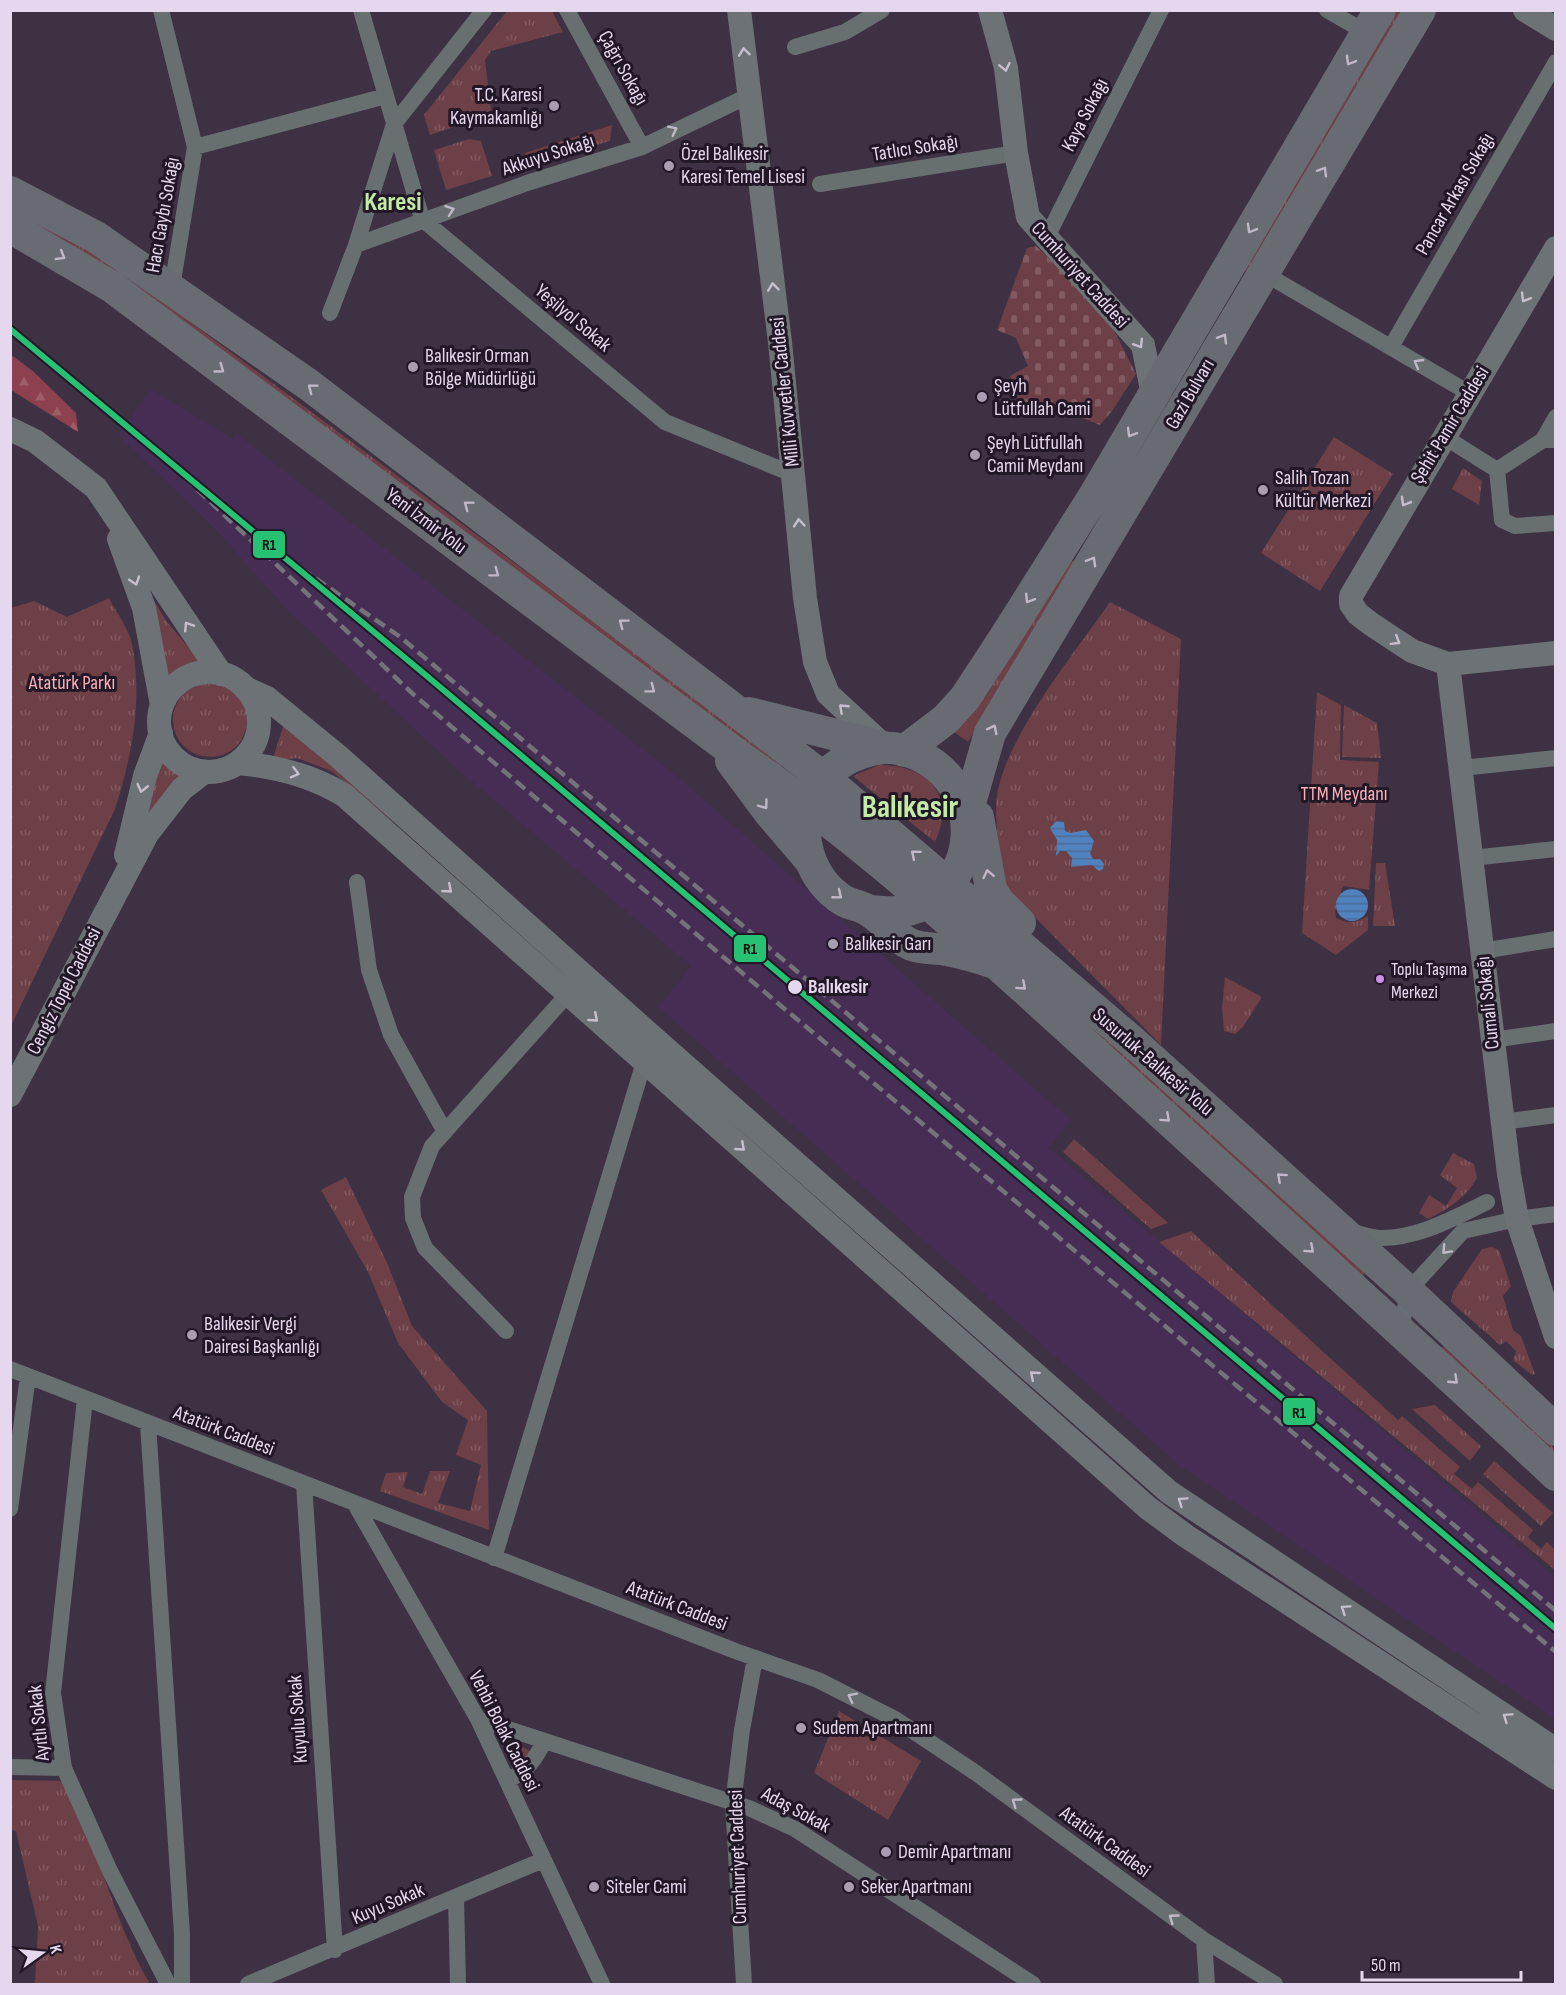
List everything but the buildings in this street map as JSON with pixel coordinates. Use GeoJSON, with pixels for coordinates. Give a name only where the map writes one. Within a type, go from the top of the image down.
{"type":"FeatureCollection","features":[{"type":"Feature","properties":{"kind":"highway","name":"Gazi Bulvarı"},"geometry":{"type":"LineString","coordinates":[[966,817],[990,733],[1262,272],[1420,10]]}},
{"type":"Feature","properties":{"kind":"highway","name":"Gazi Bulvarı"},"geometry":{"type":"LineString","coordinates":[[895,749],[946,719],[965,698],[1094,496],[1373,22]]}},
{"type":"Feature","properties":{"kind":"highway","name":"Yeni İzmir Yolu"},"geometry":{"type":"LineString","coordinates":[[10,192],[96,237],[172,287],[309,385],[736,710]]}},
{"type":"Feature","properties":{"kind":"highway","name":"Yeni İzmir Yolu"},"geometry":{"type":"LineString","coordinates":[[10,227],[112,287],[701,727],[835,824]]}},
{"type":"Feature","properties":{"kind":"highway"},"geometry":{"type":"LineString","coordinates":[[701,727],[810,860],[823,883],[844,901],[870,911],[897,912],[935,897],[960,866],[968,837],[966,817],[954,784],[935,764],[895,749],[736,710]]}},
{"type":"Feature","properties":{"kind":"highway","name":"Susurluk-Balıkesir Yolu"},"geometry":{"type":"LineString","coordinates":[[736,710],[824,778],[996,963],[1556,1475]]}},
{"type":"Feature","properties":{"kind":"highway"},"geometry":{"type":"LineString","coordinates":[[810,860],[804,834],[808,805],[824,778],[836,765],[860,752],[895,749]]}},
{"type":"Feature","properties":{"kind":"highway"},"geometry":{"type":"LineString","coordinates":[[976,784],[980,838],[991,889],[998,902],[1073,972],[1134,1043]]}},
{"type":"Feature","properties":{"kind":"highway","name":"Susurluk-Balıkesir Yolu"},"geometry":{"type":"LineString","coordinates":[[835,824],[935,897],[1043,968],[1134,1043],[1408,1291],[1556,1430]]}},
{"type":"Feature","properties":{"kind":"highway"},"geometry":{"type":"LineString","coordinates":[[870,911],[902,940],[913,945],[957,952],[996,963]]}},
{"type":"Feature","properties":{"kind":"main road","name":"Milli Kuvvetler Caddesi"},"geometry":{"type":"LineString","coordinates":[[739,10],[795,475],[805,598],[815,662],[828,694],[895,749]]}},
{"type":"Feature","properties":{"kind":"main road","name":"Cumhuriyet Caddesi"},"geometry":{"type":"LineString","coordinates":[[990,10],[1006,68],[1016,153],[1029,217],[1046,239],[1143,345],[1154,395]]}},
{"type":"Feature","properties":{"kind":"main road"},"geometry":{"type":"LineString","coordinates":[[1525,10],[1556,29]]}},
{"type":"Feature","properties":{"kind":"main road","name":"Şehit Pamir Caddesi"},"geometry":{"type":"LineString","coordinates":[[1448,664],[1412,651],[1371,624],[1351,604],[1354,589],[1556,248]]}},
{"type":"Feature","properties":{"kind":"main road","name":"Cengiz Topel Caddesi"},"geometry":{"type":"LineString","coordinates":[[10,429],[35,441],[96,488],[221,674],[267,698],[338,756],[666,1049],[1169,1492],[1556,1750]]}},
{"type":"Feature","properties":{"kind":"main road","name":"Cengiz Topel Caddesi"},"geometry":{"type":"LineString","coordinates":[[96,488],[130,565],[144,609],[162,705],[161,733],[145,776],[118,887]]}},
{"type":"Feature","properties":{"kind":"main road"},"geometry":{"type":"LineString","coordinates":[[1448,664],[1556,653]]}},
{"type":"Feature","properties":{"kind":"main road","name":"Cumali Sokağı"},"geometry":{"type":"LineString","coordinates":[[1448,664],[1502,1122],[1516,1219],[1556,1337]]}},
{"type":"Feature","properties":{"kind":"main road"},"geometry":{"type":"LineString","coordinates":[[162,705],[169,692],[186,678],[206,672],[221,674]]}},
{"type":"Feature","properties":{"kind":"main road"},"geometry":{"type":"LineString","coordinates":[[237,763],[248,753],[259,727],[253,699],[245,687]]}},
{"type":"Feature","properties":{"kind":"main road"},"geometry":{"type":"LineString","coordinates":[[161,733],[172,755],[192,769],[204,772]]}},
{"type":"Feature","properties":{"kind":"main road"},"geometry":{"type":"LineString","coordinates":[[237,763],[264,765],[318,779],[344,795],[1148,1508],[1186,1536],[1556,1778]]}},
{"type":"Feature","properties":{"kind":"main road","name":"Cengiz Topel Caddesi"},"geometry":{"type":"LineString","coordinates":[[10,1095],[118,887],[164,809],[182,789],[204,772],[227,769],[237,763]]}},
{"type":"Feature","properties":{"kind":"street","name":"Hacı Gaybı Sokağı"},"geometry":{"type":"LineString","coordinates":[[161,10],[195,147],[172,287]]}},
{"type":"Feature","properties":{"kind":"street"},"geometry":{"type":"LineString","coordinates":[[361,10],[422,219]]}},
{"type":"Feature","properties":{"kind":"street"},"geometry":{"type":"LineString","coordinates":[[330,313],[356,245],[394,124],[484,10]]}},
{"type":"Feature","properties":{"kind":"street","name":"Çağrı Sokağı"},"geometry":{"type":"LineString","coordinates":[[567,10],[642,147]]}},
{"type":"Feature","properties":{"kind":"street"},"geometry":{"type":"LineString","coordinates":[[795,47],[845,32],[882,10]]}},
{"type":"Feature","properties":{"kind":"street","name":"Kaya Sokağı"},"geometry":{"type":"LineString","coordinates":[[1046,239],[1161,10]]}},
{"type":"Feature","properties":{"kind":"street"},"geometry":{"type":"LineString","coordinates":[[1327,10],[1373,22]]}},
{"type":"Feature","properties":{"kind":"street","name":"Pancar Arkası Sokağı"},"geometry":{"type":"LineString","coordinates":[[1391,347],[1556,62]]}},
{"type":"Feature","properties":{"kind":"street","name":"Akkuyu Sokağı"},"geometry":{"type":"LineString","coordinates":[[356,245],[422,219],[642,147],[750,95]]}},
{"type":"Feature","properties":{"kind":"street"},"geometry":{"type":"LineString","coordinates":[[195,147],[386,96]]}},
{"type":"Feature","properties":{"kind":"street","name":"Tatlıcı Sokağı"},"geometry":{"type":"LineString","coordinates":[[820,184],[1016,153]]}},
{"type":"Feature","properties":{"kind":"street","name":"Yeşilyol Sokak"},"geometry":{"type":"LineString","coordinates":[[422,219],[665,422],[795,475]]}},
{"type":"Feature","properties":{"kind":"street"},"geometry":{"type":"LineString","coordinates":[[1262,272],[1469,393]]}},
{"type":"Feature","properties":{"kind":"street"},"geometry":{"type":"LineString","coordinates":[[1497,470],[1549,440],[1556,417]]}},
{"type":"Feature","properties":{"kind":"street"},"geometry":{"type":"LineString","coordinates":[[1443,436],[1497,470]]}},
{"type":"Feature","properties":{"kind":"street"},"geometry":{"type":"LineString","coordinates":[[1497,470],[1502,520],[1515,526],[1556,523]]}},
{"type":"Feature","properties":{"kind":"street"},"geometry":{"type":"LineString","coordinates":[[1462,768],[1556,758]]}},
{"type":"Feature","properties":{"kind":"street"},"geometry":{"type":"LineString","coordinates":[[1472,858],[1556,849]]}},
{"type":"Feature","properties":{"kind":"street"},"geometry":{"type":"LineString","coordinates":[[357,882],[369,970],[391,1035],[445,1132]]}},
{"type":"Feature","properties":{"kind":"street"},"geometry":{"type":"LineString","coordinates":[[1482,951],[1556,939]]}},
{"type":"Feature","properties":{"kind":"street"},"geometry":{"type":"LineString","coordinates":[[506,1331],[425,1248],[413,1218],[412,1197],[432,1146],[567,995]]}},
{"type":"Feature","properties":{"kind":"street"},"geometry":{"type":"LineString","coordinates":[[1492,1040],[1556,1031]]}},
{"type":"Feature","properties":{"kind":"street"},"geometry":{"type":"LineString","coordinates":[[494,1558],[644,1062]]}},
{"type":"Feature","properties":{"kind":"street"},"geometry":{"type":"LineString","coordinates":[[1502,1122],[1556,1115]]}},
{"type":"Feature","properties":{"kind":"street"},"geometry":{"type":"LineString","coordinates":[[1401,1331],[1408,1291],[1463,1231],[1509,1174]]}},
{"type":"Feature","properties":{"kind":"street"},"geometry":{"type":"LineString","coordinates":[[1337,1228],[1380,1238],[1412,1234],[1487,1202]]}},
{"type":"Feature","properties":{"kind":"street"},"geometry":{"type":"LineString","coordinates":[[1463,1231],[1516,1219],[1556,1214]]}},
{"type":"Feature","properties":{"kind":"street","name":"Atatürk Caddesi"},"geometry":{"type":"LineString","coordinates":[[10,1369],[304,1485],[818,1680],[895,1719],[976,1773],[1204,1940],[1275,1984]]}},
{"type":"Feature","properties":{"kind":"street"},"geometry":{"type":"LineString","coordinates":[[10,1509],[28,1376]]}},
{"type":"Feature","properties":{"kind":"street","name":"Ayıtlı Sokak"},"geometry":{"type":"LineString","coordinates":[[85,1399],[53,1693],[64,1768],[110,1871],[168,1984]]}},
{"type":"Feature","properties":{"kind":"street"},"geometry":{"type":"LineString","coordinates":[[148,1424],[182,1934],[182,1984]]}},
{"type":"Feature","properties":{"kind":"street","name":"Kuyulu Sokak"},"geometry":{"type":"LineString","coordinates":[[304,1485],[335,1950]]}},
{"type":"Feature","properties":{"kind":"street","name":"Vehbi Bolak Caddesi"},"geometry":{"type":"LineString","coordinates":[[355,1504],[478,1719],[602,1984]]}},
{"type":"Feature","properties":{"kind":"street","name":"Cumhuriyet Caddesi"},"geometry":{"type":"LineString","coordinates":[[744,1984],[733,1803],[742,1730],[755,1658]]}},
{"type":"Feature","properties":{"kind":"street","name":"Adaş Sokak"},"geometry":{"type":"LineString","coordinates":[[478,1719],[733,1803],[795,1829],[1033,1984]]}},
{"type":"Feature","properties":{"kind":"street"},"geometry":{"type":"LineString","coordinates":[[507,1781],[528,1768],[537,1758],[544,1741]]}},
{"type":"Feature","properties":{"kind":"street"},"geometry":{"type":"LineString","coordinates":[[10,1767],[64,1768]]}},
{"type":"Feature","properties":{"kind":"street","name":"Kuyu Sokak"},"geometry":{"type":"LineString","coordinates":[[248,1984],[335,1950],[543,1860]]}},
{"type":"Feature","properties":{"kind":"street"},"geometry":{"type":"LineString","coordinates":[[456,1898],[458,1984]]}},
{"type":"Feature","properties":{"kind":"street"},"geometry":{"type":"LineString","coordinates":[[1204,1940],[1207,1984]]}},
{"type":"Feature","properties":{"kind":"shaded area"},"geometry":{"type":"Polygon","coordinates":[[[151,389],[233,439],[237,434],[671,771],[1071,1120],[1049,1148],[1555,1577],[1555,1719],[1179,1465],[658,1007],[691,966],[458,770],[286,609],[217,531],[118,435],[151,389]]]}},
{"type":"Feature","properties":{"kind":"green space"},"geometry":{"type":"Polygon","coordinates":[[[507,11],[552,11],[563,32],[491,51],[485,60],[491,110],[483,117],[430,135],[424,115],[507,11]]]}},
{"type":"Feature","properties":{"kind":"green space"},"geometry":{"type":"Polygon","coordinates":[[[1397,11],[1406,11],[1248,272],[1244,269],[1397,11]]]}},
{"type":"Feature","properties":{"kind":"green space"},"geometry":{"type":"Polygon","coordinates":[[[612,125],[610,141],[529,165],[525,153],[612,125]]]}},
{"type":"Feature","properties":{"kind":"green space"},"geometry":{"type":"Polygon","coordinates":[[[469,139],[481,141],[492,176],[446,190],[434,150],[469,139]]]}},
{"type":"Feature","properties":{"kind":"green space"},"geometry":{"type":"Polygon","coordinates":[[[10,208],[100,255],[784,763],[780,768],[11,216],[10,208]]]}},
{"type":"Feature","properties":{"kind":"green space"},"geometry":{"type":"Polygon","coordinates":[[[1036,246],[1078,287],[1111,324],[1136,374],[1100,425],[1058,408],[1039,413],[1022,410],[1010,376],[1028,366],[1016,338],[997,330],[1027,248],[1036,246]]]}},
{"type":"Feature","properties":{"kind":"green space"},"geometry":{"type":"Polygon","coordinates":[[[10,354],[34,372],[76,413],[78,432],[11,390],[10,354]]]}},
{"type":"Feature","properties":{"kind":"green space"},"geometry":{"type":"Polygon","coordinates":[[[1334,437],[1393,474],[1320,591],[1261,553],[1334,437]]]}},
{"type":"Feature","properties":{"kind":"green space"},"geometry":{"type":"Polygon","coordinates":[[[1463,468],[1482,481],[1479,505],[1452,489],[1463,468]]]}},
{"type":"Feature","properties":{"kind":"green space"},"geometry":{"type":"Polygon","coordinates":[[[1070,559],[1076,563],[968,742],[951,730],[985,697],[1070,559]]]}},
{"type":"Feature","properties":{"kind":"green space"},"geometry":{"type":"Polygon","coordinates":[[[151,596],[167,622],[201,662],[180,670],[167,681],[151,596]]]}},
{"type":"Feature","properties":{"kind":"green space","name":"Atatürk Parkı"},"geometry":{"type":"Polygon","coordinates":[[[109,598],[132,644],[136,707],[131,748],[115,809],[11,1026],[11,608],[34,601],[67,617],[109,598]]]}},
{"type":"Feature","properties":{"kind":"green space"},"geometry":{"type":"Polygon","coordinates":[[[1110,602],[1181,639],[1161,1045],[1006,888],[998,837],[996,806],[1000,782],[1010,756],[1041,700],[1110,602]]]}},
{"type":"Feature","properties":{"kind":"green space"},"geometry":{"type":"Polygon","coordinates":[[[210,683],[224,686],[236,694],[244,706],[247,720],[244,734],[236,746],[224,754],[210,757],[196,754],[184,746],[176,734],[173,720],[176,706],[184,694],[196,686],[210,683]]]}},
{"type":"Feature","properties":{"kind":"green space","name":"TTM Meydanı"},"geometry":{"type":"Polygon","coordinates":[[[1317,692],[1341,705],[1340,760],[1379,762],[1369,890],[1343,886],[1335,911],[1336,918],[1349,922],[1368,916],[1368,930],[1336,955],[1302,933],[1317,692]]]}},
{"type":"Feature","properties":{"kind":"green space"},"geometry":{"type":"Polygon","coordinates":[[[1344,705],[1377,723],[1381,758],[1342,757],[1344,705]]]}},
{"type":"Feature","properties":{"kind":"green space"},"geometry":{"type":"Polygon","coordinates":[[[284,724],[349,776],[395,823],[331,771],[297,758],[272,761],[284,724]]]}},
{"type":"Feature","properties":{"kind":"green space"},"geometry":{"type":"Polygon","coordinates":[[[161,758],[184,775],[140,831],[161,758]]]}},
{"type":"Feature","properties":{"kind":"green space"},"geometry":{"type":"Polygon","coordinates":[[[879,765],[911,770],[924,777],[933,786],[940,797],[942,810],[941,825],[935,842],[853,776],[879,765]]]}},
{"type":"Feature","properties":{"kind":"green space"},"geometry":{"type":"Polygon","coordinates":[[[1376,863],[1385,863],[1395,926],[1373,926],[1376,863]]]}},
{"type":"Feature","properties":{"kind":"green space"},"geometry":{"type":"Polygon","coordinates":[[[965,909],[1365,1273],[1362,1277],[984,934],[965,909]]]}},
{"type":"Feature","properties":{"kind":"green space"},"geometry":{"type":"Polygon","coordinates":[[[1225,977],[1262,997],[1243,1027],[1235,1034],[1224,1031],[1222,1008],[1225,977]]]}},
{"type":"Feature","properties":{"kind":"green space"},"geometry":{"type":"Polygon","coordinates":[[[1074,1139],[1168,1223],[1151,1229],[1063,1152],[1074,1139]]]}},
{"type":"Feature","properties":{"kind":"green space"},"geometry":{"type":"Polygon","coordinates":[[[1453,1153],[1474,1164],[1477,1178],[1456,1202],[1428,1219],[1419,1213],[1429,1195],[1446,1206],[1457,1188],[1440,1175],[1453,1153]]]}},
{"type":"Feature","properties":{"kind":"green space"},"geometry":{"type":"Polygon","coordinates":[[[346,1177],[388,1265],[412,1326],[487,1411],[489,1530],[380,1491],[386,1473],[408,1472],[403,1487],[422,1494],[430,1471],[450,1471],[438,1503],[470,1511],[481,1465],[456,1455],[468,1420],[442,1402],[398,1343],[368,1272],[321,1190],[346,1177]]]}},
{"type":"Feature","properties":{"kind":"green space"},"geometry":{"type":"Polygon","coordinates":[[[1191,1231],[1398,1420],[1402,1416],[1460,1467],[1454,1474],[1472,1489],[1478,1482],[1533,1530],[1528,1537],[1541,1549],[1547,1542],[1555,1550],[1555,1570],[1159,1242],[1191,1231]]]}},
{"type":"Feature","properties":{"kind":"green space"},"geometry":{"type":"Polygon","coordinates":[[[1492,1247],[1499,1250],[1511,1286],[1503,1296],[1513,1330],[1521,1336],[1535,1374],[1532,1375],[1513,1360],[1516,1351],[1506,1341],[1500,1345],[1451,1302],[1453,1292],[1482,1249],[1492,1247]]]}},
{"type":"Feature","properties":{"kind":"green space"},"geometry":{"type":"Polygon","coordinates":[[[1444,1347],[1555,1449],[1555,1457],[1439,1348],[1444,1347]]]}},
{"type":"Feature","properties":{"kind":"green space"},"geometry":{"type":"Polygon","coordinates":[[[1435,1405],[1481,1446],[1470,1461],[1412,1409],[1435,1405]]]}},
{"type":"Feature","properties":{"kind":"green space"},"geometry":{"type":"Polygon","coordinates":[[[1494,1461],[1553,1513],[1541,1526],[1483,1474],[1494,1461]]]}},
{"type":"Feature","properties":{"kind":"green space"},"geometry":{"type":"Polygon","coordinates":[[[839,1711],[921,1761],[888,1820],[814,1773],[839,1711]]]}},
{"type":"Feature","properties":{"kind":"green space"},"geometry":{"type":"Polygon","coordinates":[[[507,1738],[533,1753],[512,1770],[507,1738]]]}},
{"type":"Feature","properties":{"kind":"green space"},"geometry":{"type":"Polygon","coordinates":[[[11,1780],[66,1781],[78,1806],[126,1935],[150,1984],[35,1984],[38,1926],[16,1831],[11,1830],[11,1780]]]}},
{"type":"Feature","properties":{"kind":"water"},"geometry":{"type":"Polygon","coordinates":[[[1056,821],[1064,822],[1065,831],[1070,833],[1086,830],[1094,841],[1090,853],[1093,859],[1100,859],[1104,864],[1103,869],[1099,871],[1092,865],[1071,867],[1072,858],[1066,851],[1060,851],[1056,856],[1057,840],[1050,828],[1056,821]]]}},
{"type":"Feature","properties":{"kind":"water"},"geometry":{"type":"Polygon","coordinates":[[[1352,889],[1363,894],[1368,905],[1363,916],[1352,921],[1341,916],[1336,905],[1341,894],[1352,889]]]}},
{"type":"Feature","properties":{"kind":"railway"},"geometry":{"type":"LineString","coordinates":[[145,440],[413,694],[780,1005],[1556,1652]]}},
{"type":"Feature","properties":{"kind":"railway"},"geometry":{"type":"LineString","coordinates":[[286,558],[399,636],[1556,1611]]}},
{"type":"Feature","properties":{"kind":"transit line","name":"R1"},"geometry":{"type":"LineString","coordinates":[[10,329],[428,677],[1556,1629]]}},
{"type":"Feature","properties":{"kind":"place","name":"T.C. Karesi Kaymakamlığı"},"geometry":{"type":"Point","coordinates":[554,106]}},
{"type":"Feature","properties":{"kind":"place","name":"Özel Balıkesir Karesi Temel Lisesi"},"geometry":{"type":"Point","coordinates":[669,166]}},
{"type":"Feature","properties":{"kind":"place","name":"Balıkesir Orman Bölge Müdürlüğü"},"geometry":{"type":"Point","coordinates":[413,367]}},
{"type":"Feature","properties":{"kind":"place","name":"Şeyh Lütfullah Cami"},"geometry":{"type":"Point","coordinates":[982,397]}},
{"type":"Feature","properties":{"kind":"place","name":"Şeyh Lütfullah Camii Meydanı"},"geometry":{"type":"Point","coordinates":[975,455]}},
{"type":"Feature","properties":{"kind":"place","name":"Salih Tozan Kültür Merkezi"},"geometry":{"type":"Point","coordinates":[1263,490]}},
{"type":"Feature","properties":{"kind":"place","name":"Balıkesir Garı"},"geometry":{"type":"Point","coordinates":[833,944]}},
{"type":"Feature","properties":{"kind":"place","name":"Toplu Taşıma Merkezi"},"geometry":{"type":"Point","coordinates":[1380,979]}},
{"type":"Feature","properties":{"kind":"place","name":"Balıkesir"},"geometry":{"type":"Point","coordinates":[795,987]}},
{"type":"Feature","properties":{"kind":"place","name":"Balıkesir Vergi Dairesi Başkanlığı"},"geometry":{"type":"Point","coordinates":[192,1335]}},
{"type":"Feature","properties":{"kind":"place","name":"Sudem Apartmanı"},"geometry":{"type":"Point","coordinates":[801,1728]}},
{"type":"Feature","properties":{"kind":"place","name":"Demir Apartmanı"},"geometry":{"type":"Point","coordinates":[886,1852]}},
{"type":"Feature","properties":{"kind":"place","name":"Siteler Cami"},"geometry":{"type":"Point","coordinates":[594,1887]}},
{"type":"Feature","properties":{"kind":"place","name":"Seker Apartmanı"},"geometry":{"type":"Point","coordinates":[849,1887]}},
{"type":"Feature","properties":{"kind":"district","name":"Karesi"},"geometry":{"type":"Point","coordinates":[393,202]}},
{"type":"Feature","properties":{"kind":"district","name":"Balıkesir"},"geometry":{"type":"Point","coordinates":[910,807]}}]}
